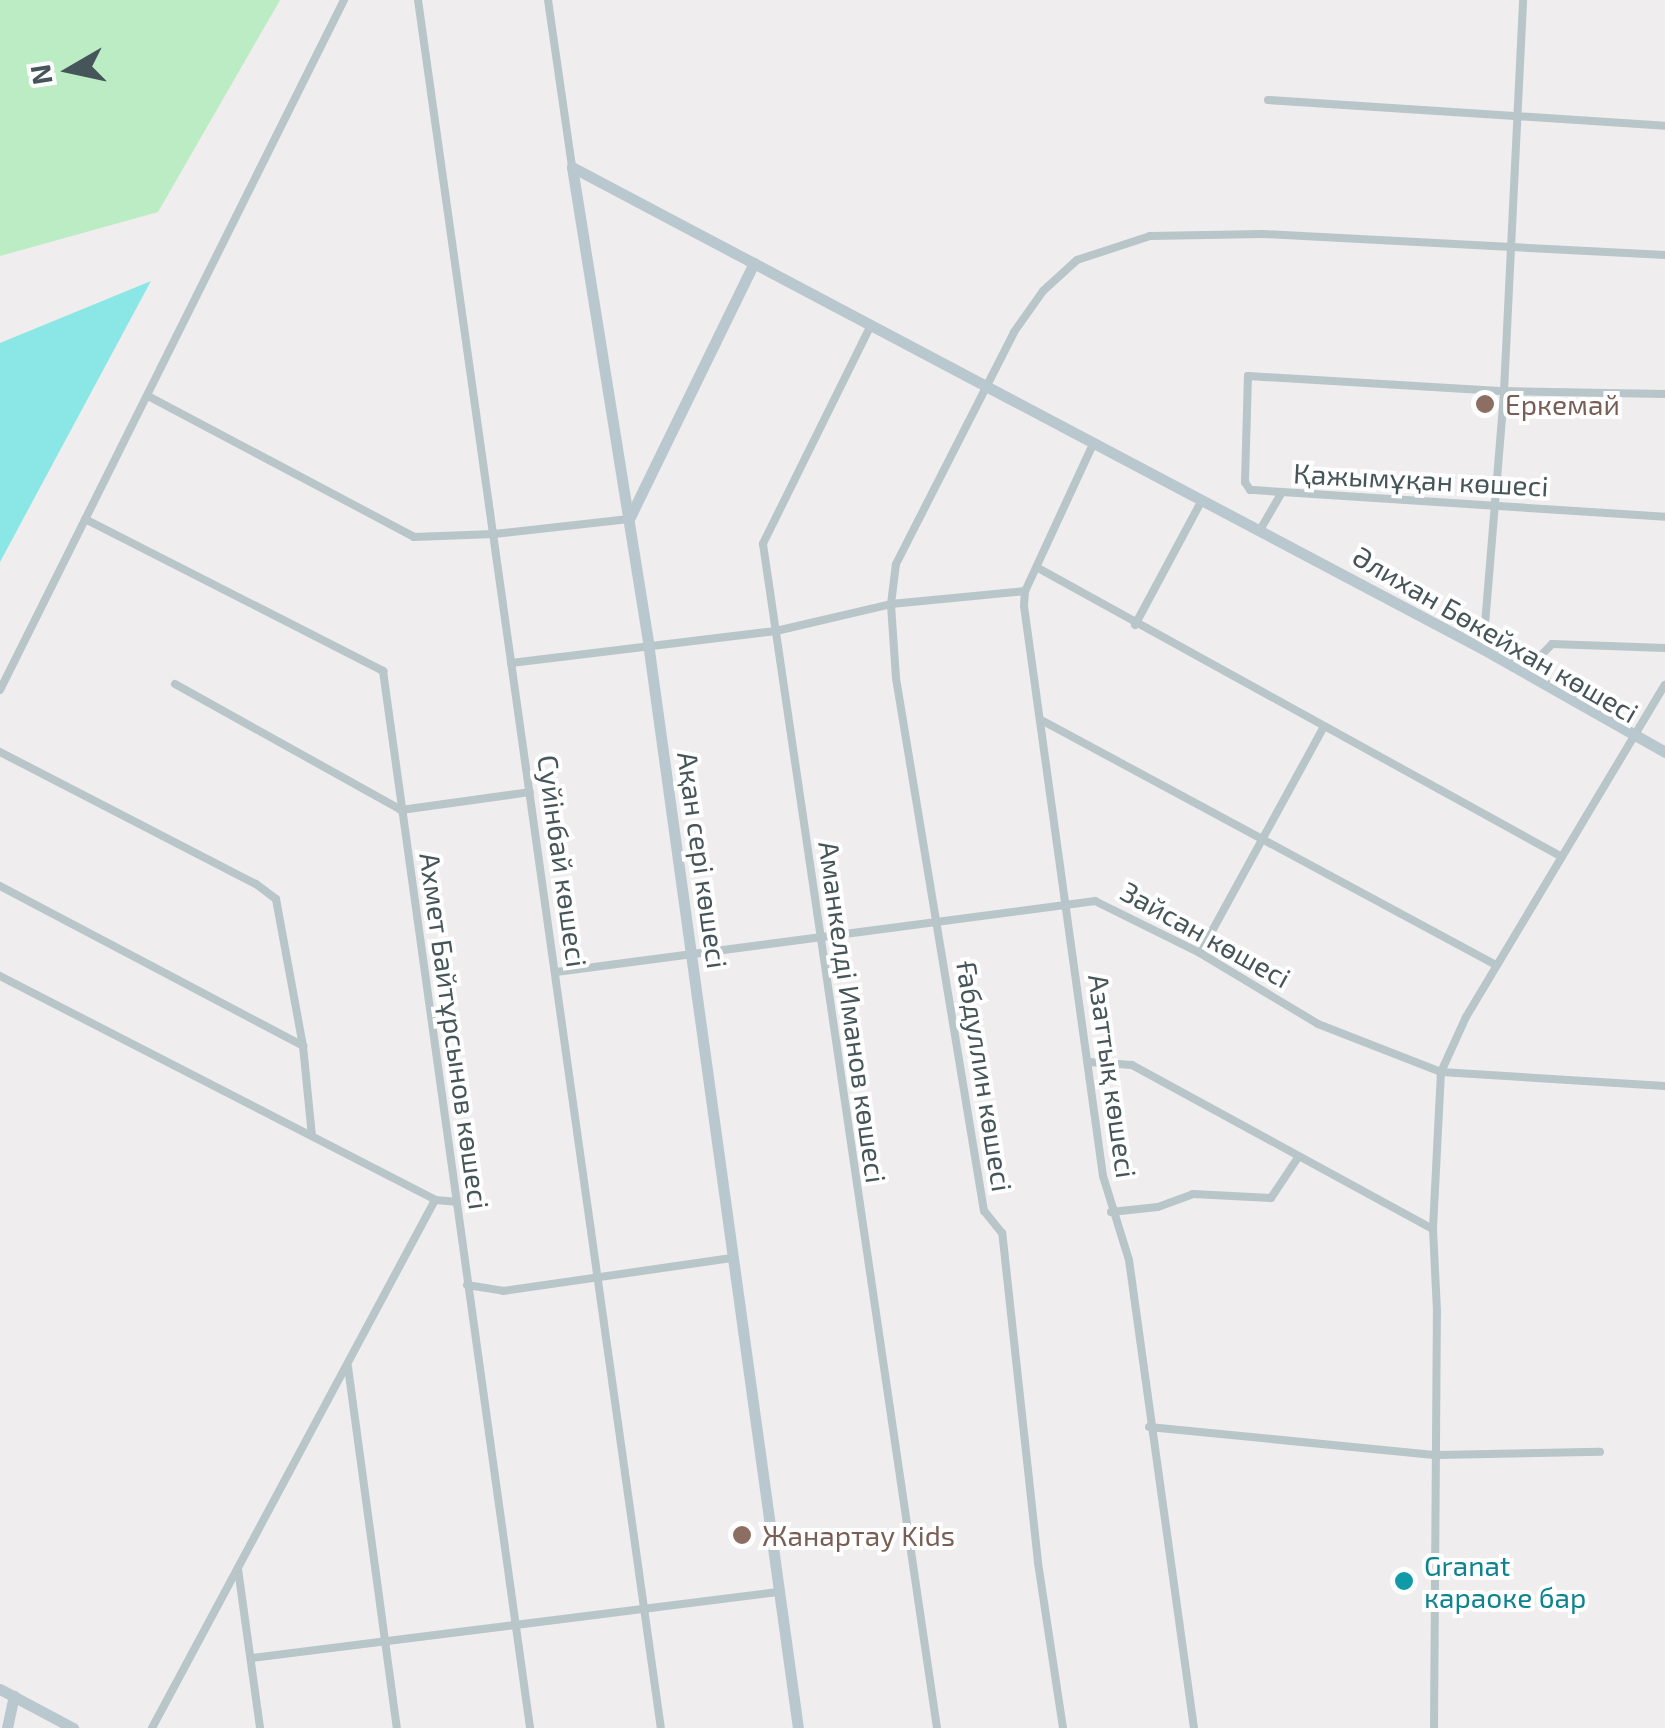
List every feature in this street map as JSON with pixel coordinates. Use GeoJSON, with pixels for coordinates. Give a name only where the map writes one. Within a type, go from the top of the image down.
{"type":"FeatureCollection","features":[{"type":"Feature","properties":{"kind":"street"},"geometry":{"type":"LineString","coordinates":[[0,690],[344,0]]}},
{"type":"Feature","properties":{"kind":"street","name":"Суйінбай көшесі"},"geometry":{"type":"LineString","coordinates":[[418,0],[661,1728]]}},
{"type":"Feature","properties":{"kind":"street","name":"Ақан сері көшесі"},"geometry":{"type":"LineString","coordinates":[[548,0],[648,644],[798,1728]]}},
{"type":"Feature","properties":{"kind":"street"},"geometry":{"type":"LineString","coordinates":[[1483,650],[1504,391],[1524,0]]}},
{"type":"Feature","properties":{"kind":"street"},"geometry":{"type":"LineString","coordinates":[[1268,100],[1519,120],[1665,126]]}},
{"type":"Feature","properties":{"kind":"street"},"geometry":{"type":"LineString","coordinates":[[572,167],[1260,530]]}},
{"type":"Feature","properties":{"kind":"street","name":"Ғабдуллин көшесі"},"geometry":{"type":"LineString","coordinates":[[1063,1728],[1038,1562],[1002,1232],[984,1211],[896,678],[891,604],[896,564],[1014,332],[1043,292],[1077,260],[1150,236],[1263,234],[1665,255]]}},
{"type":"Feature","properties":{"kind":"street"},"geometry":{"type":"LineString","coordinates":[[148,396],[414,538],[494,534],[628,519],[754,263]]}},
{"type":"Feature","properties":{"kind":"street","name":"Аманкелді Иманов көшесі"},"geometry":{"type":"LineString","coordinates":[[872,324],[763,544],[936,1728]]}},
{"type":"Feature","properties":{"kind":"street"},"geometry":{"type":"LineString","coordinates":[[1282,492],[1250,490],[1244,482],[1248,376],[1504,391],[1665,394]]}},
{"type":"Feature","properties":{"kind":"street"},"geometry":{"type":"LineString","coordinates":[[511,663],[776,631],[891,604],[1024,591],[1095,442]]}},
{"type":"Feature","properties":{"kind":"street","name":"Қажымұқан көшесі"},"geometry":{"type":"LineString","coordinates":[[1260,530],[1282,492],[1665,517]]}},
{"type":"Feature","properties":{"kind":"street"},"geometry":{"type":"LineString","coordinates":[[1136,625],[1201,502]]}},
{"type":"Feature","properties":{"kind":"street","name":"Ахмет Байтұрсынов көшесі"},"geometry":{"type":"LineString","coordinates":[[85,519],[383,671],[530,1728]]}},
{"type":"Feature","properties":{"kind":"street","name":"Әлихан Бөкейхан көшесі"},"geometry":{"type":"LineString","coordinates":[[1260,530],[1636,738],[1496,965],[1441,1072]]}},
{"type":"Feature","properties":{"kind":"street"},"geometry":{"type":"LineString","coordinates":[[1038,568],[1562,857]]}},
{"type":"Feature","properties":{"kind":"street","name":"Азаттық көшесі"},"geometry":{"type":"LineString","coordinates":[[1024,591],[1111,1212],[1129,1260],[1149,1427],[1194,1728]]}},
{"type":"Feature","properties":{"kind":"street"},"geometry":{"type":"LineString","coordinates":[[1524,673],[1552,644],[1665,648]]}},
{"type":"Feature","properties":{"kind":"street"},"geometry":{"type":"LineString","coordinates":[[175,684],[401,810],[530,792]]}},
{"type":"Feature","properties":{"kind":"street"},"geometry":{"type":"LineString","coordinates":[[1665,685],[1636,738],[1665,752]]}},
{"type":"Feature","properties":{"kind":"street"},"geometry":{"type":"LineString","coordinates":[[1042,721],[1496,965]]}},
{"type":"Feature","properties":{"kind":"street"},"geometry":{"type":"LineString","coordinates":[[1200,953],[1323,728]]}},
{"type":"Feature","properties":{"kind":"street"},"geometry":{"type":"LineString","coordinates":[[0,752],[256,884],[276,900],[303,1046],[312,1136]]}},
{"type":"Feature","properties":{"kind":"street"},"geometry":{"type":"LineString","coordinates":[[0,886],[303,1046]]}},
{"type":"Feature","properties":{"kind":"street","name":"Зайсан көшесі"},"geometry":{"type":"LineString","coordinates":[[556,972],[1106,902],[1318,1024],[1441,1072],[1665,1086]]}},
{"type":"Feature","properties":{"kind":"street"},"geometry":{"type":"LineString","coordinates":[[0,976],[435,1200],[456,1202]]}},
{"type":"Feature","properties":{"kind":"street"},"geometry":{"type":"LineString","coordinates":[[1089,1062],[1132,1065],[1297,1159],[1432,1229]]}},
{"type":"Feature","properties":{"kind":"street"},"geometry":{"type":"LineString","coordinates":[[1434,1728],[1437,1456],[1432,1229],[1441,1072]]}},
{"type":"Feature","properties":{"kind":"street"},"geometry":{"type":"LineString","coordinates":[[1111,1212],[1158,1207],[1193,1194],[1270,1198],[1297,1159]]}},
{"type":"Feature","properties":{"kind":"street"},"geometry":{"type":"LineString","coordinates":[[152,1728],[348,1367],[352,1348],[435,1200]]}},
{"type":"Feature","properties":{"kind":"street"},"geometry":{"type":"LineString","coordinates":[[468,1285],[502,1290],[732,1258]]}},
{"type":"Feature","properties":{"kind":"street"},"geometry":{"type":"LineString","coordinates":[[348,1367],[397,1728]]}},
{"type":"Feature","properties":{"kind":"street"},"geometry":{"type":"LineString","coordinates":[[1149,1427],[1437,1456],[1600,1452]]}},
{"type":"Feature","properties":{"kind":"street"},"geometry":{"type":"LineString","coordinates":[[238,1567],[260,1728]]}},
{"type":"Feature","properties":{"kind":"street"},"geometry":{"type":"LineString","coordinates":[[252,1658],[778,1592]]}},
{"type":"Feature","properties":{"kind":"street"},"geometry":{"type":"LineString","coordinates":[[0,1689],[72,1728]]}},
{"type":"Feature","properties":{"kind":"street"},"geometry":{"type":"LineString","coordinates":[[7,1728],[14,1696]]}},
{"type":"Feature","properties":{"kind":"green space"},"geometry":{"type":"Polygon","coordinates":[[[0,0],[280,0],[158,212],[0,256],[0,0]]]}},
{"type":"Feature","properties":{"kind":"water"},"geometry":{"type":"Polygon","coordinates":[[[151,281],[0,562],[0,343],[151,281]]]}},
{"type":"Feature","properties":{"kind":"place","name":"Еркемай"},"geometry":{"type":"Point","coordinates":[1485,404]}},
{"type":"Feature","properties":{"kind":"place","name":"Жанартау Kids"},"geometry":{"type":"Point","coordinates":[742,1535]}},
{"type":"Feature","properties":{"kind":"place","name":"Granat караоке бар"},"geometry":{"type":"Point","coordinates":[1404,1581]}}]}
